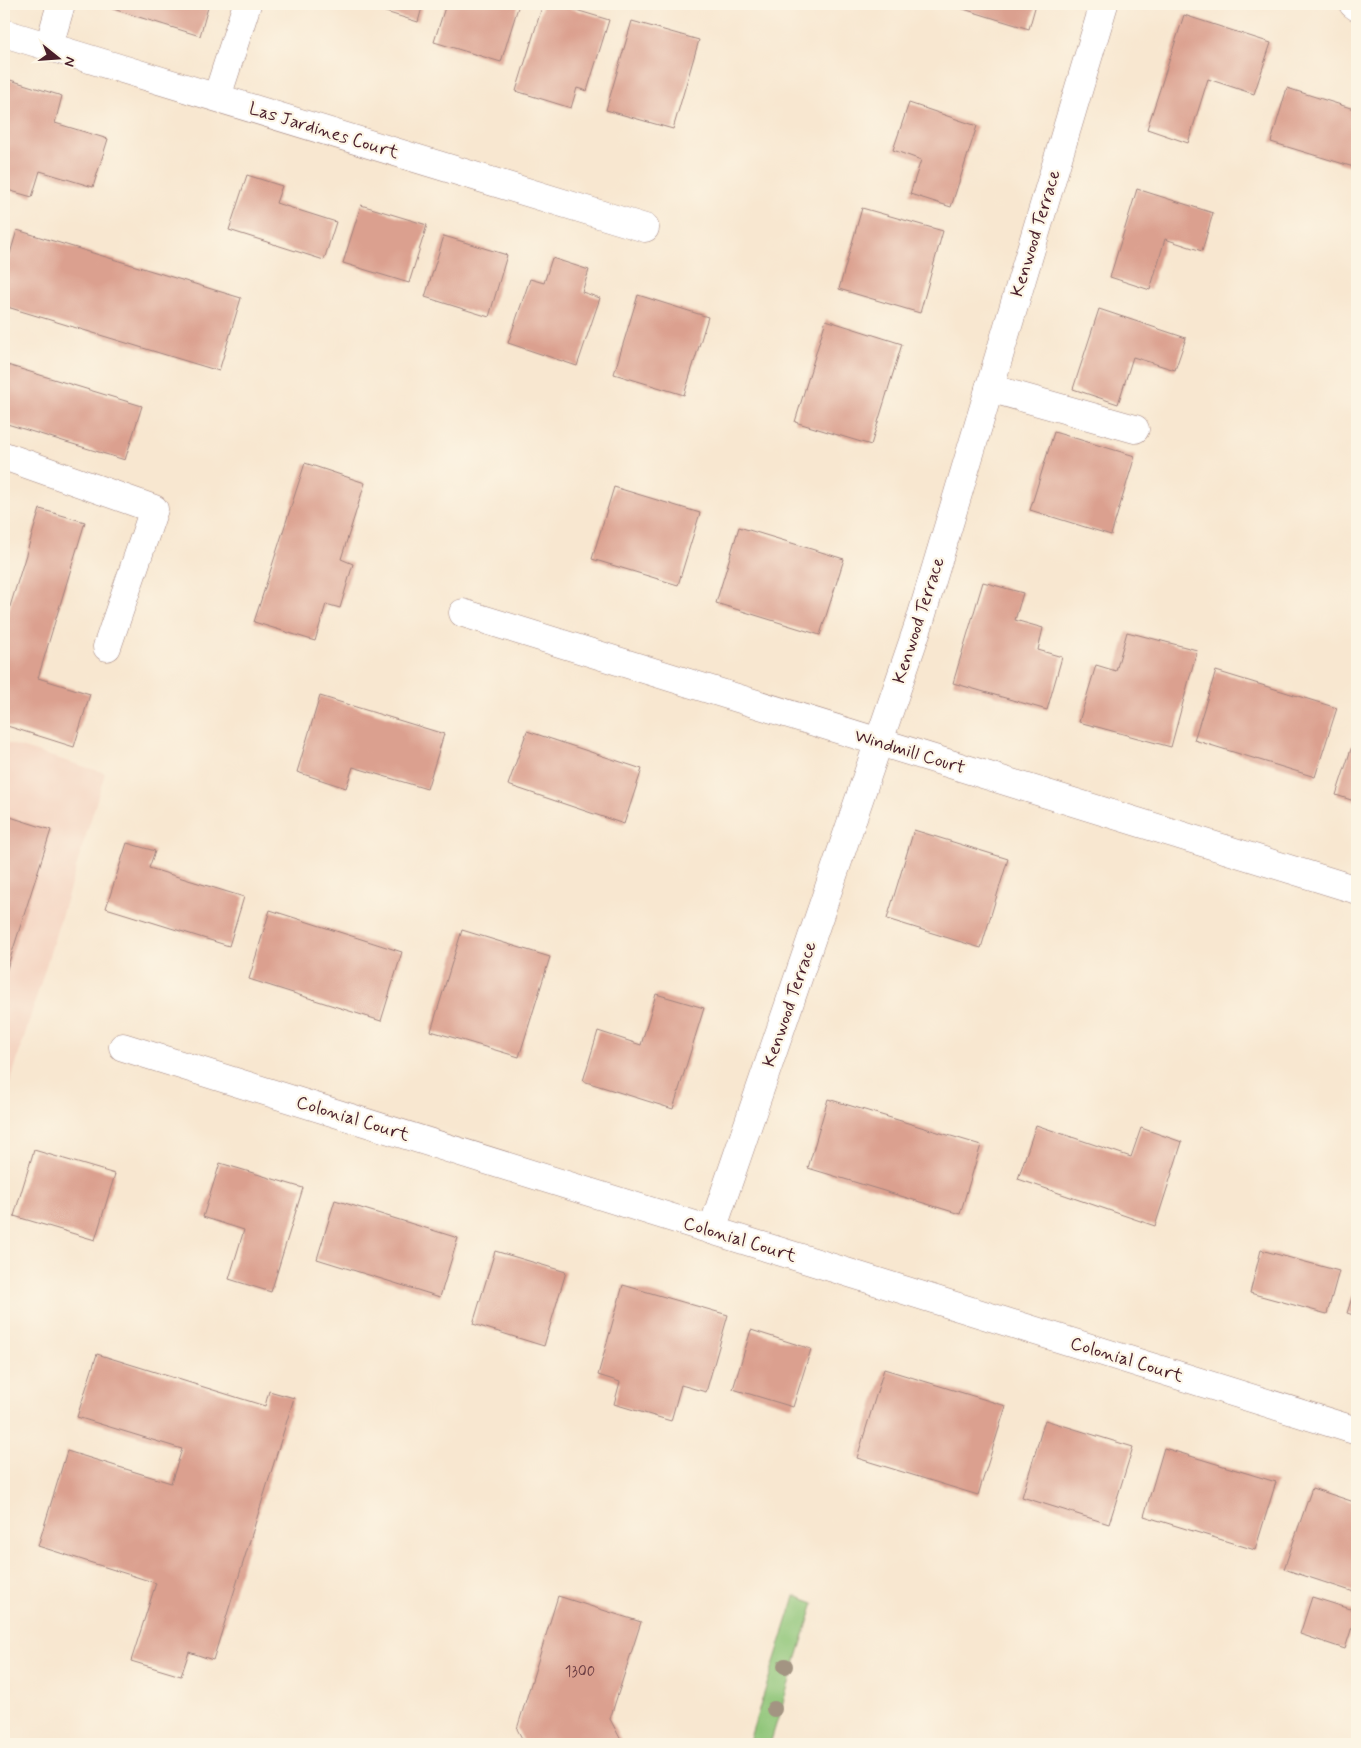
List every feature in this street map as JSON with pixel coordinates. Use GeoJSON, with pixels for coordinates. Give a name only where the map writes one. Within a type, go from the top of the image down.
{"type":"FeatureCollection","features":[{"type":"Feature","properties":{"kind":"street"},"geometry":{"type":"LineString","coordinates":[[49,46],[61,4]]}},
{"type":"Feature","properties":{"kind":"street"},"geometry":{"type":"LineString","coordinates":[[217,97],[247,4]]}},
{"type":"Feature","properties":{"kind":"street","name":"Kenwood Terrace"},"geometry":{"type":"LineString","coordinates":[[712,1230],[920,620],[1104,4]]}},
{"type":"Feature","properties":{"kind":"street"},"geometry":{"type":"LineString","coordinates":[[1353,4],[1357,7]]}},
{"type":"Feature","properties":{"kind":"street","name":"Las Jardines Court"},"geometry":{"type":"LineString","coordinates":[[4,33],[644,228]]}},
{"type":"Feature","properties":{"kind":"street"},"geometry":{"type":"LineString","coordinates":[[989,388],[1135,430]]}},
{"type":"Feature","properties":{"kind":"street"},"geometry":{"type":"LineString","coordinates":[[4,456],[154,509],[107,647]]}},
{"type":"Feature","properties":{"kind":"street","name":"Windmill Court"},"geometry":{"type":"LineString","coordinates":[[463,613],[1357,890]]}},
{"type":"Feature","properties":{"kind":"street","name":"Colonial Court"},"geometry":{"type":"LineString","coordinates":[[123,1047],[1357,1431]]}},
{"type":"Feature","properties":{"kind":"shaded area"},"geometry":{"type":"Polygon","coordinates":[[[4,742],[105,773],[4,1103],[4,742]]]}},
{"type":"Feature","properties":{"kind":"green space"},"geometry":{"type":"Polygon","coordinates":[[[795,1596],[814,1603],[770,1744],[748,1744],[795,1596]]]}},
{"type":"Feature","properties":{"kind":"building"},"geometry":{"type":"Polygon","coordinates":[[[97,4],[209,4],[200,36],[97,4]]]}},
{"type":"Feature","properties":{"kind":"building"},"geometry":{"type":"Polygon","coordinates":[[[360,4],[423,4],[418,22],[360,4]]]}},
{"type":"Feature","properties":{"kind":"building"},"geometry":{"type":"Polygon","coordinates":[[[446,4],[519,4],[501,62],[434,42],[446,4]]]}},
{"type":"Feature","properties":{"kind":"building"},"geometry":{"type":"Polygon","coordinates":[[[543,4],[556,4],[609,20],[587,91],[577,88],[571,108],[516,91],[543,4]]]}},
{"type":"Feature","properties":{"kind":"building"},"geometry":{"type":"Polygon","coordinates":[[[947,4],[1036,4],[1029,29],[947,4]]]}},
{"type":"Feature","properties":{"kind":"building"},"geometry":{"type":"Polygon","coordinates":[[[1184,15],[1271,43],[1254,94],[1208,79],[1188,143],[1147,129],[1184,15]]]}},
{"type":"Feature","properties":{"kind":"building"},"geometry":{"type":"Polygon","coordinates":[[[632,21],[699,40],[673,129],[606,110],[632,21]]]}},
{"type":"Feature","properties":{"kind":"building"},"geometry":{"type":"Polygon","coordinates":[[[7,79],[62,96],[55,123],[108,139],[93,187],[40,171],[32,197],[4,189],[4,89],[7,79]]]}},
{"type":"Feature","properties":{"kind":"building"},"geometry":{"type":"Polygon","coordinates":[[[1287,88],[1357,110],[1357,168],[1271,142],[1287,88]]]}},
{"type":"Feature","properties":{"kind":"building"},"geometry":{"type":"Polygon","coordinates":[[[909,103],[977,126],[951,207],[910,194],[921,160],[893,150],[909,103]]]}},
{"type":"Feature","properties":{"kind":"building"},"geometry":{"type":"Polygon","coordinates":[[[247,175],[282,186],[276,203],[336,222],[324,260],[229,230],[247,175]]]}},
{"type":"Feature","properties":{"kind":"building"},"geometry":{"type":"Polygon","coordinates":[[[1137,189],[1213,213],[1202,251],[1165,239],[1150,290],[1110,277],[1137,189]]]}},
{"type":"Feature","properties":{"kind":"building"},"geometry":{"type":"Polygon","coordinates":[[[361,205],[427,225],[409,283],[343,263],[361,205]]]}},
{"type":"Feature","properties":{"kind":"building"},"geometry":{"type":"Polygon","coordinates":[[[862,208],[943,231],[920,313],[839,289],[862,208]]]}},
{"type":"Feature","properties":{"kind":"building"},"geometry":{"type":"Polygon","coordinates":[[[17,230],[241,298],[219,371],[4,306],[4,274],[17,230]]]}},
{"type":"Feature","properties":{"kind":"building"},"geometry":{"type":"Polygon","coordinates":[[[444,236],[507,255],[489,317],[425,297],[444,236]]]}},
{"type":"Feature","properties":{"kind":"building"},"geometry":{"type":"Polygon","coordinates":[[[552,258],[589,270],[582,292],[600,298],[577,366],[508,343],[530,279],[544,283],[552,258]]]}},
{"type":"Feature","properties":{"kind":"building"},"geometry":{"type":"Polygon","coordinates":[[[638,295],[708,317],[684,395],[614,374],[638,295]]]}},
{"type":"Feature","properties":{"kind":"building"},"geometry":{"type":"Polygon","coordinates":[[[1099,309],[1186,338],[1175,370],[1133,357],[1118,404],[1073,389],[1099,309]]]}},
{"type":"Feature","properties":{"kind":"building"},"geometry":{"type":"Polygon","coordinates":[[[826,320],[902,344],[871,445],[795,422],[826,320]]]}},
{"type":"Feature","properties":{"kind":"building"},"geometry":{"type":"Polygon","coordinates":[[[4,364],[142,406],[125,460],[4,423],[4,364]]]}},
{"type":"Feature","properties":{"kind":"building"},"geometry":{"type":"Polygon","coordinates":[[[1054,432],[1135,456],[1111,535],[1030,510],[1054,432]]]}},
{"type":"Feature","properties":{"kind":"building"},"geometry":{"type":"Polygon","coordinates":[[[305,463],[365,483],[341,559],[353,564],[340,608],[326,604],[315,641],[254,622],[305,463]]]}},
{"type":"Feature","properties":{"kind":"building"},"geometry":{"type":"Polygon","coordinates":[[[614,487],[700,513],[678,585],[592,559],[614,487]]]}},
{"type":"Feature","properties":{"kind":"building"},"geometry":{"type":"Polygon","coordinates":[[[40,509],[85,522],[38,678],[90,694],[74,747],[4,725],[4,626],[40,509]]]}},
{"type":"Feature","properties":{"kind":"building"},"geometry":{"type":"Polygon","coordinates":[[[739,527],[844,559],[820,635],[716,603],[739,527]]]}},
{"type":"Feature","properties":{"kind":"building"},"geometry":{"type":"Polygon","coordinates":[[[983,582],[1023,593],[1015,620],[1043,628],[1038,650],[1062,657],[1047,710],[953,683],[983,582]]]}},
{"type":"Feature","properties":{"kind":"building"},"geometry":{"type":"Polygon","coordinates":[[[1127,632],[1197,650],[1171,747],[1079,722],[1096,665],[1116,671],[1127,632]]]}},
{"type":"Feature","properties":{"kind":"building"},"geometry":{"type":"Polygon","coordinates":[[[1216,671],[1337,708],[1315,777],[1194,740],[1216,671]]]}},
{"type":"Feature","properties":{"kind":"building"},"geometry":{"type":"Polygon","coordinates":[[[320,696],[444,734],[427,789],[353,767],[346,788],[297,772],[320,696]]]}},
{"type":"Feature","properties":{"kind":"building"},"geometry":{"type":"Polygon","coordinates":[[[527,731],[642,769],[624,824],[508,785],[527,731]]]}},
{"type":"Feature","properties":{"kind":"building"},"geometry":{"type":"Polygon","coordinates":[[[1355,737],[1357,738],[1357,802],[1336,795],[1355,737]]]}},
{"type":"Feature","properties":{"kind":"building"},"geometry":{"type":"Polygon","coordinates":[[[4,815],[51,830],[4,978],[4,815]]]}},
{"type":"Feature","properties":{"kind":"building"},"geometry":{"type":"Polygon","coordinates":[[[914,830],[1008,859],[981,948],[887,919],[914,830]]]}},
{"type":"Feature","properties":{"kind":"building"},"geometry":{"type":"Polygon","coordinates":[[[127,843],[155,851],[149,868],[244,897],[229,946],[106,908],[127,843]]]}},
{"type":"Feature","properties":{"kind":"building"},"geometry":{"type":"Polygon","coordinates":[[[270,910],[402,952],[381,1021],[249,979],[270,910]]]}},
{"type":"Feature","properties":{"kind":"building"},"geometry":{"type":"Polygon","coordinates":[[[462,930],[550,957],[519,1057],[431,1031],[462,930]]]}},
{"type":"Feature","properties":{"kind":"building"},"geometry":{"type":"Polygon","coordinates":[[[656,994],[704,1008],[673,1109],[583,1081],[598,1031],[641,1045],[656,994]]]}},
{"type":"Feature","properties":{"kind":"building"},"geometry":{"type":"Polygon","coordinates":[[[828,1099],[981,1145],[960,1214],[808,1168],[828,1099]]]}},
{"type":"Feature","properties":{"kind":"building"},"geometry":{"type":"Polygon","coordinates":[[[1036,1125],[1131,1157],[1141,1128],[1182,1142],[1155,1226],[1018,1179],[1036,1125]]]}},
{"type":"Feature","properties":{"kind":"building"},"geometry":{"type":"Polygon","coordinates":[[[34,1150],[115,1174],[95,1240],[14,1216],[34,1150]]]}},
{"type":"Feature","properties":{"kind":"building"},"geometry":{"type":"Polygon","coordinates":[[[220,1163],[303,1188],[271,1292],[229,1279],[244,1230],[203,1217],[220,1163]]]}},
{"type":"Feature","properties":{"kind":"building"},"geometry":{"type":"Polygon","coordinates":[[[335,1200],[458,1238],[440,1297],[317,1259],[335,1200]]]}},
{"type":"Feature","properties":{"kind":"building"},"geometry":{"type":"Polygon","coordinates":[[[1261,1250],[1339,1271],[1327,1314],[1250,1293],[1261,1250]]]}},
{"type":"Feature","properties":{"kind":"building"},"geometry":{"type":"Polygon","coordinates":[[[495,1251],[566,1272],[544,1346],[473,1324],[495,1251]]]}},
{"type":"Feature","properties":{"kind":"building"},"geometry":{"type":"Polygon","coordinates":[[[1357,1282],[1357,1316],[1347,1313],[1357,1282]]]}},
{"type":"Feature","properties":{"kind":"building"},"geometry":{"type":"Polygon","coordinates":[[[623,1285],[728,1315],[706,1392],[681,1385],[671,1421],[614,1404],[620,1382],[598,1375],[623,1285]]]}},
{"type":"Feature","properties":{"kind":"building"},"geometry":{"type":"Polygon","coordinates":[[[751,1330],[811,1349],[793,1407],[733,1389],[751,1330]]]}},
{"type":"Feature","properties":{"kind":"building"},"geometry":{"type":"Polygon","coordinates":[[[97,1354],[265,1406],[269,1391],[294,1398],[213,1660],[189,1652],[181,1676],[131,1661],[156,1583],[38,1546],[67,1451],[171,1483],[182,1449],[77,1417],[97,1354]]]}},
{"type":"Feature","properties":{"kind":"building"},"geometry":{"type":"Polygon","coordinates":[[[884,1369],[1006,1406],[978,1495],[857,1458],[884,1369]]]}},
{"type":"Feature","properties":{"kind":"building"},"geometry":{"type":"Polygon","coordinates":[[[1045,1420],[1133,1447],[1109,1524],[1022,1497],[1045,1420]]]}},
{"type":"Feature","properties":{"kind":"building"},"geometry":{"type":"Polygon","coordinates":[[[1164,1448],[1276,1482],[1255,1550],[1144,1516],[1164,1448]]]}},
{"type":"Feature","properties":{"kind":"building"},"geometry":{"type":"Polygon","coordinates":[[[1312,1488],[1357,1503],[1357,1593],[1284,1569],[1312,1488]]]}},
{"type":"Feature","properties":{"kind":"building"},"geometry":{"type":"Polygon","coordinates":[[[558,1596],[641,1622],[610,1719],[623,1744],[525,1744],[517,1729],[558,1596]]]}},
{"type":"Feature","properties":{"kind":"building"},"geometry":{"type":"Polygon","coordinates":[[[1312,1597],[1357,1611],[1345,1649],[1300,1634],[1312,1597]]]}}]}
